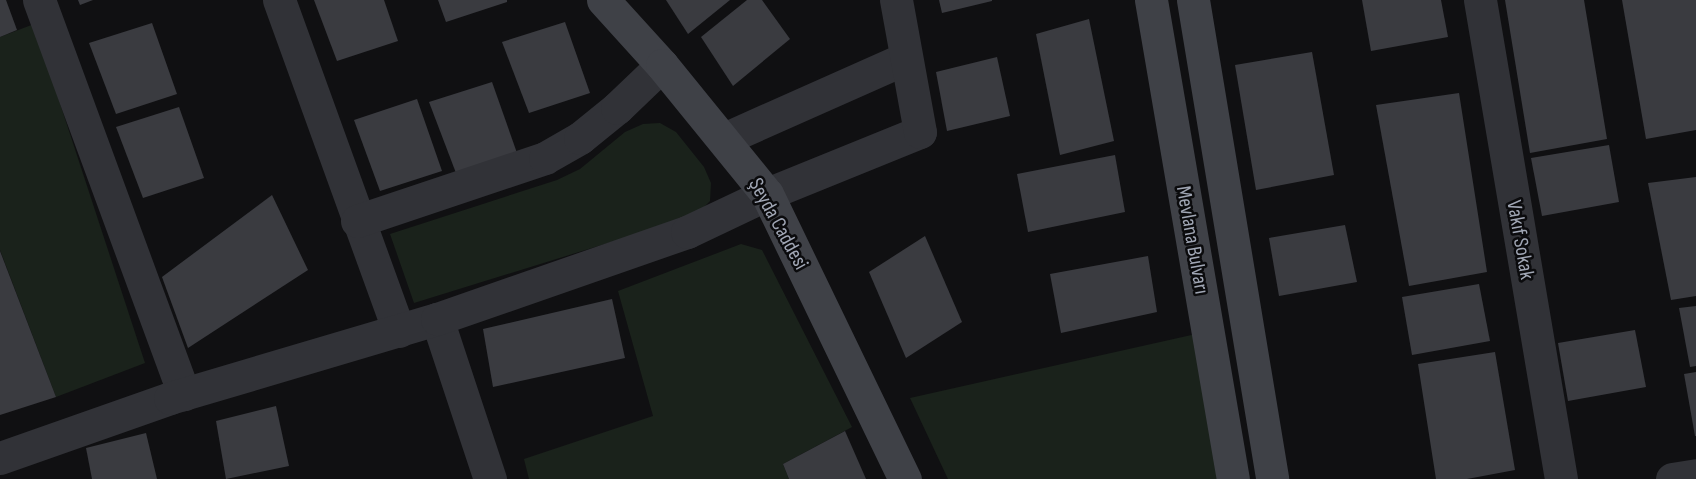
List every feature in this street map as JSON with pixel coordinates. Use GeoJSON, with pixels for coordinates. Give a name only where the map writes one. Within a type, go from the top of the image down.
{"type":"FeatureCollection","features":[{"type":"Feature","properties":{"kind":"street"},"geometry":{"type":"LineString","coordinates":[[39,0],[184,394]]}},
{"type":"Feature","properties":{"kind":"street"},"geometry":{"type":"LineString","coordinates":[[279,0],[357,221],[399,331]]}},
{"type":"Feature","properties":{"kind":"street","name":"Şeyda Caddesi"},"geometry":{"type":"LineString","coordinates":[[603,0],[662,65],[767,195],[905,479]]}},
{"type":"Feature","properties":{"kind":"street"},"geometry":{"type":"LineString","coordinates":[[0,458],[184,394],[437,319],[687,232],[767,195],[920,132],[896,0]]}},
{"type":"Feature","properties":{"kind":"street","name":"Mevlana Bulvarı"},"geometry":{"type":"LineString","coordinates":[[1193,0],[1272,479]]}},
{"type":"Feature","properties":{"kind":"street","name":"Vakıf Sokak"},"geometry":{"type":"LineString","coordinates":[[1480,0],[1561,479]]}},
{"type":"Feature","properties":{"kind":"street","name":"Mevlana Bulvarı"},"geometry":{"type":"LineString","coordinates":[[1157,1],[1233,479]]}},
{"type":"Feature","properties":{"kind":"street"},"geometry":{"type":"LineString","coordinates":[[724,139],[906,58]]}},
{"type":"Feature","properties":{"kind":"street"},"geometry":{"type":"LineString","coordinates":[[357,221],[545,158],[580,138],[617,108],[662,65]]}},
{"type":"Feature","properties":{"kind":"street"},"geometry":{"type":"LineString","coordinates":[[437,319],[490,479]]}},
{"type":"Feature","properties":{"kind":"street"},"geometry":{"type":"LineString","coordinates":[[1672,479],[1696,475]]}},
{"type":"Feature","properties":{"kind":"shaded area"},"geometry":{"type":"Polygon","coordinates":[[[34,24],[145,363],[56,397],[0,250],[0,37],[34,24]]]}},
{"type":"Feature","properties":{"kind":"shaded area"},"geometry":{"type":"Polygon","coordinates":[[[660,123],[676,132],[704,167],[711,183],[710,201],[700,211],[689,218],[414,303],[390,234],[557,180],[580,169],[625,132],[643,124],[660,123]]]}},
{"type":"Feature","properties":{"kind":"shaded area"},"geometry":{"type":"Polygon","coordinates":[[[741,244],[762,250],[852,427],[783,464],[789,479],[529,479],[524,459],[653,416],[618,291],[741,244]]]}},
{"type":"Feature","properties":{"kind":"shaded area"},"geometry":{"type":"Polygon","coordinates":[[[1196,334],[1217,479],[948,479],[910,398],[1196,334]]]}},
{"type":"Feature","properties":{"kind":"building"},"geometry":{"type":"Polygon","coordinates":[[[0,0],[6,0],[17,30],[0,37],[0,0]]]}},
{"type":"Feature","properties":{"kind":"building"},"geometry":{"type":"Polygon","coordinates":[[[78,0],[93,0],[80,5],[78,0]]]}},
{"type":"Feature","properties":{"kind":"building"},"geometry":{"type":"Polygon","coordinates":[[[314,0],[384,0],[398,41],[337,61],[314,0]]]}},
{"type":"Feature","properties":{"kind":"building"},"geometry":{"type":"Polygon","coordinates":[[[438,0],[507,0],[507,2],[446,22],[438,0]]]}},
{"type":"Feature","properties":{"kind":"building"},"geometry":{"type":"Polygon","coordinates":[[[666,0],[730,0],[688,34],[666,0]]]}},
{"type":"Feature","properties":{"kind":"building"},"geometry":{"type":"Polygon","coordinates":[[[747,0],[762,0],[790,39],[733,86],[701,37],[747,0]]]}},
{"type":"Feature","properties":{"kind":"building"},"geometry":{"type":"Polygon","coordinates":[[[939,0],[992,0],[992,1],[942,13],[939,0]]]}},
{"type":"Feature","properties":{"kind":"building"},"geometry":{"type":"Polygon","coordinates":[[[1362,0],[1441,0],[1448,37],[1371,51],[1362,0]]]}},
{"type":"Feature","properties":{"kind":"building"},"geometry":{"type":"Polygon","coordinates":[[[1505,0],[1584,0],[1607,139],[1530,153],[1505,0]]]}},
{"type":"Feature","properties":{"kind":"building"},"geometry":{"type":"Polygon","coordinates":[[[1622,0],[1696,0],[1696,130],[1646,139],[1622,0]]]}},
{"type":"Feature","properties":{"kind":"building"},"geometry":{"type":"Polygon","coordinates":[[[1089,19],[1114,141],[1060,155],[1036,34],[1089,19]]]}},
{"type":"Feature","properties":{"kind":"building"},"geometry":{"type":"Polygon","coordinates":[[[565,22],[590,93],[529,113],[502,42],[565,22]]]}},
{"type":"Feature","properties":{"kind":"building"},"geometry":{"type":"Polygon","coordinates":[[[152,23],[177,94],[116,114],[89,43],[152,23]]]}},
{"type":"Feature","properties":{"kind":"building"},"geometry":{"type":"Polygon","coordinates":[[[1312,52],[1334,175],[1256,190],[1235,65],[1312,52]]]}},
{"type":"Feature","properties":{"kind":"building"},"geometry":{"type":"Polygon","coordinates":[[[997,57],[1010,116],[947,131],[936,72],[997,57]]]}},
{"type":"Feature","properties":{"kind":"building"},"geometry":{"type":"Polygon","coordinates":[[[492,82],[517,153],[456,173],[429,102],[492,82]]]}},
{"type":"Feature","properties":{"kind":"building"},"geometry":{"type":"Polygon","coordinates":[[[1459,93],[1487,272],[1409,286],[1376,105],[1459,93]]]}},
{"type":"Feature","properties":{"kind":"building"},"geometry":{"type":"Polygon","coordinates":[[[417,99],[442,171],[380,191],[354,120],[417,99]]]}},
{"type":"Feature","properties":{"kind":"building"},"geometry":{"type":"Polygon","coordinates":[[[179,107],[204,178],[143,198],[116,127],[179,107]]]}},
{"type":"Feature","properties":{"kind":"building"},"geometry":{"type":"Polygon","coordinates":[[[1609,145],[1619,202],[1542,216],[1531,158],[1609,145]]]}},
{"type":"Feature","properties":{"kind":"building"},"geometry":{"type":"Polygon","coordinates":[[[1115,155],[1125,212],[1028,232],[1017,174],[1115,155]]]}},
{"type":"Feature","properties":{"kind":"building"},"geometry":{"type":"Polygon","coordinates":[[[1696,177],[1696,296],[1671,300],[1648,183],[1696,177]]]}},
{"type":"Feature","properties":{"kind":"building"},"geometry":{"type":"Polygon","coordinates":[[[272,195],[308,270],[188,348],[162,277],[272,195]]]}},
{"type":"Feature","properties":{"kind":"building"},"geometry":{"type":"Polygon","coordinates":[[[1345,225],[1357,282],[1279,296],[1269,238],[1345,225]]]}},
{"type":"Feature","properties":{"kind":"building"},"geometry":{"type":"Polygon","coordinates":[[[925,236],[962,322],[906,358],[869,272],[925,236]]]}},
{"type":"Feature","properties":{"kind":"building"},"geometry":{"type":"Polygon","coordinates":[[[0,251],[56,397],[0,415],[0,251]]]}},
{"type":"Feature","properties":{"kind":"building"},"geometry":{"type":"Polygon","coordinates":[[[1148,256],[1157,312],[1061,333],[1050,274],[1148,256]]]}},
{"type":"Feature","properties":{"kind":"building"},"geometry":{"type":"Polygon","coordinates":[[[1479,284],[1490,341],[1412,355],[1402,297],[1479,284]]]}},
{"type":"Feature","properties":{"kind":"building"},"geometry":{"type":"Polygon","coordinates":[[[612,299],[625,358],[493,387],[483,329],[612,299]]]}},
{"type":"Feature","properties":{"kind":"building"},"geometry":{"type":"Polygon","coordinates":[[[1696,306],[1696,366],[1690,367],[1679,308],[1696,306]]]}},
{"type":"Feature","properties":{"kind":"building"},"geometry":{"type":"Polygon","coordinates":[[[1635,330],[1646,387],[1568,401],[1558,343],[1635,330]]]}},
{"type":"Feature","properties":{"kind":"building"},"geometry":{"type":"Polygon","coordinates":[[[1495,352],[1515,470],[1467,479],[1436,479],[1418,364],[1495,352]]]}},
{"type":"Feature","properties":{"kind":"building"},"geometry":{"type":"Polygon","coordinates":[[[1696,372],[1696,436],[1695,436],[1684,374],[1696,372]]]}},
{"type":"Feature","properties":{"kind":"building"},"geometry":{"type":"Polygon","coordinates":[[[276,406],[289,466],[226,479],[216,421],[276,406]]]}},
{"type":"Feature","properties":{"kind":"building"},"geometry":{"type":"Polygon","coordinates":[[[845,431],[866,479],[789,479],[783,464],[845,431]]]}},
{"type":"Feature","properties":{"kind":"building"},"geometry":{"type":"Polygon","coordinates":[[[146,433],[157,479],[92,479],[86,448],[146,433]]]}}]}
